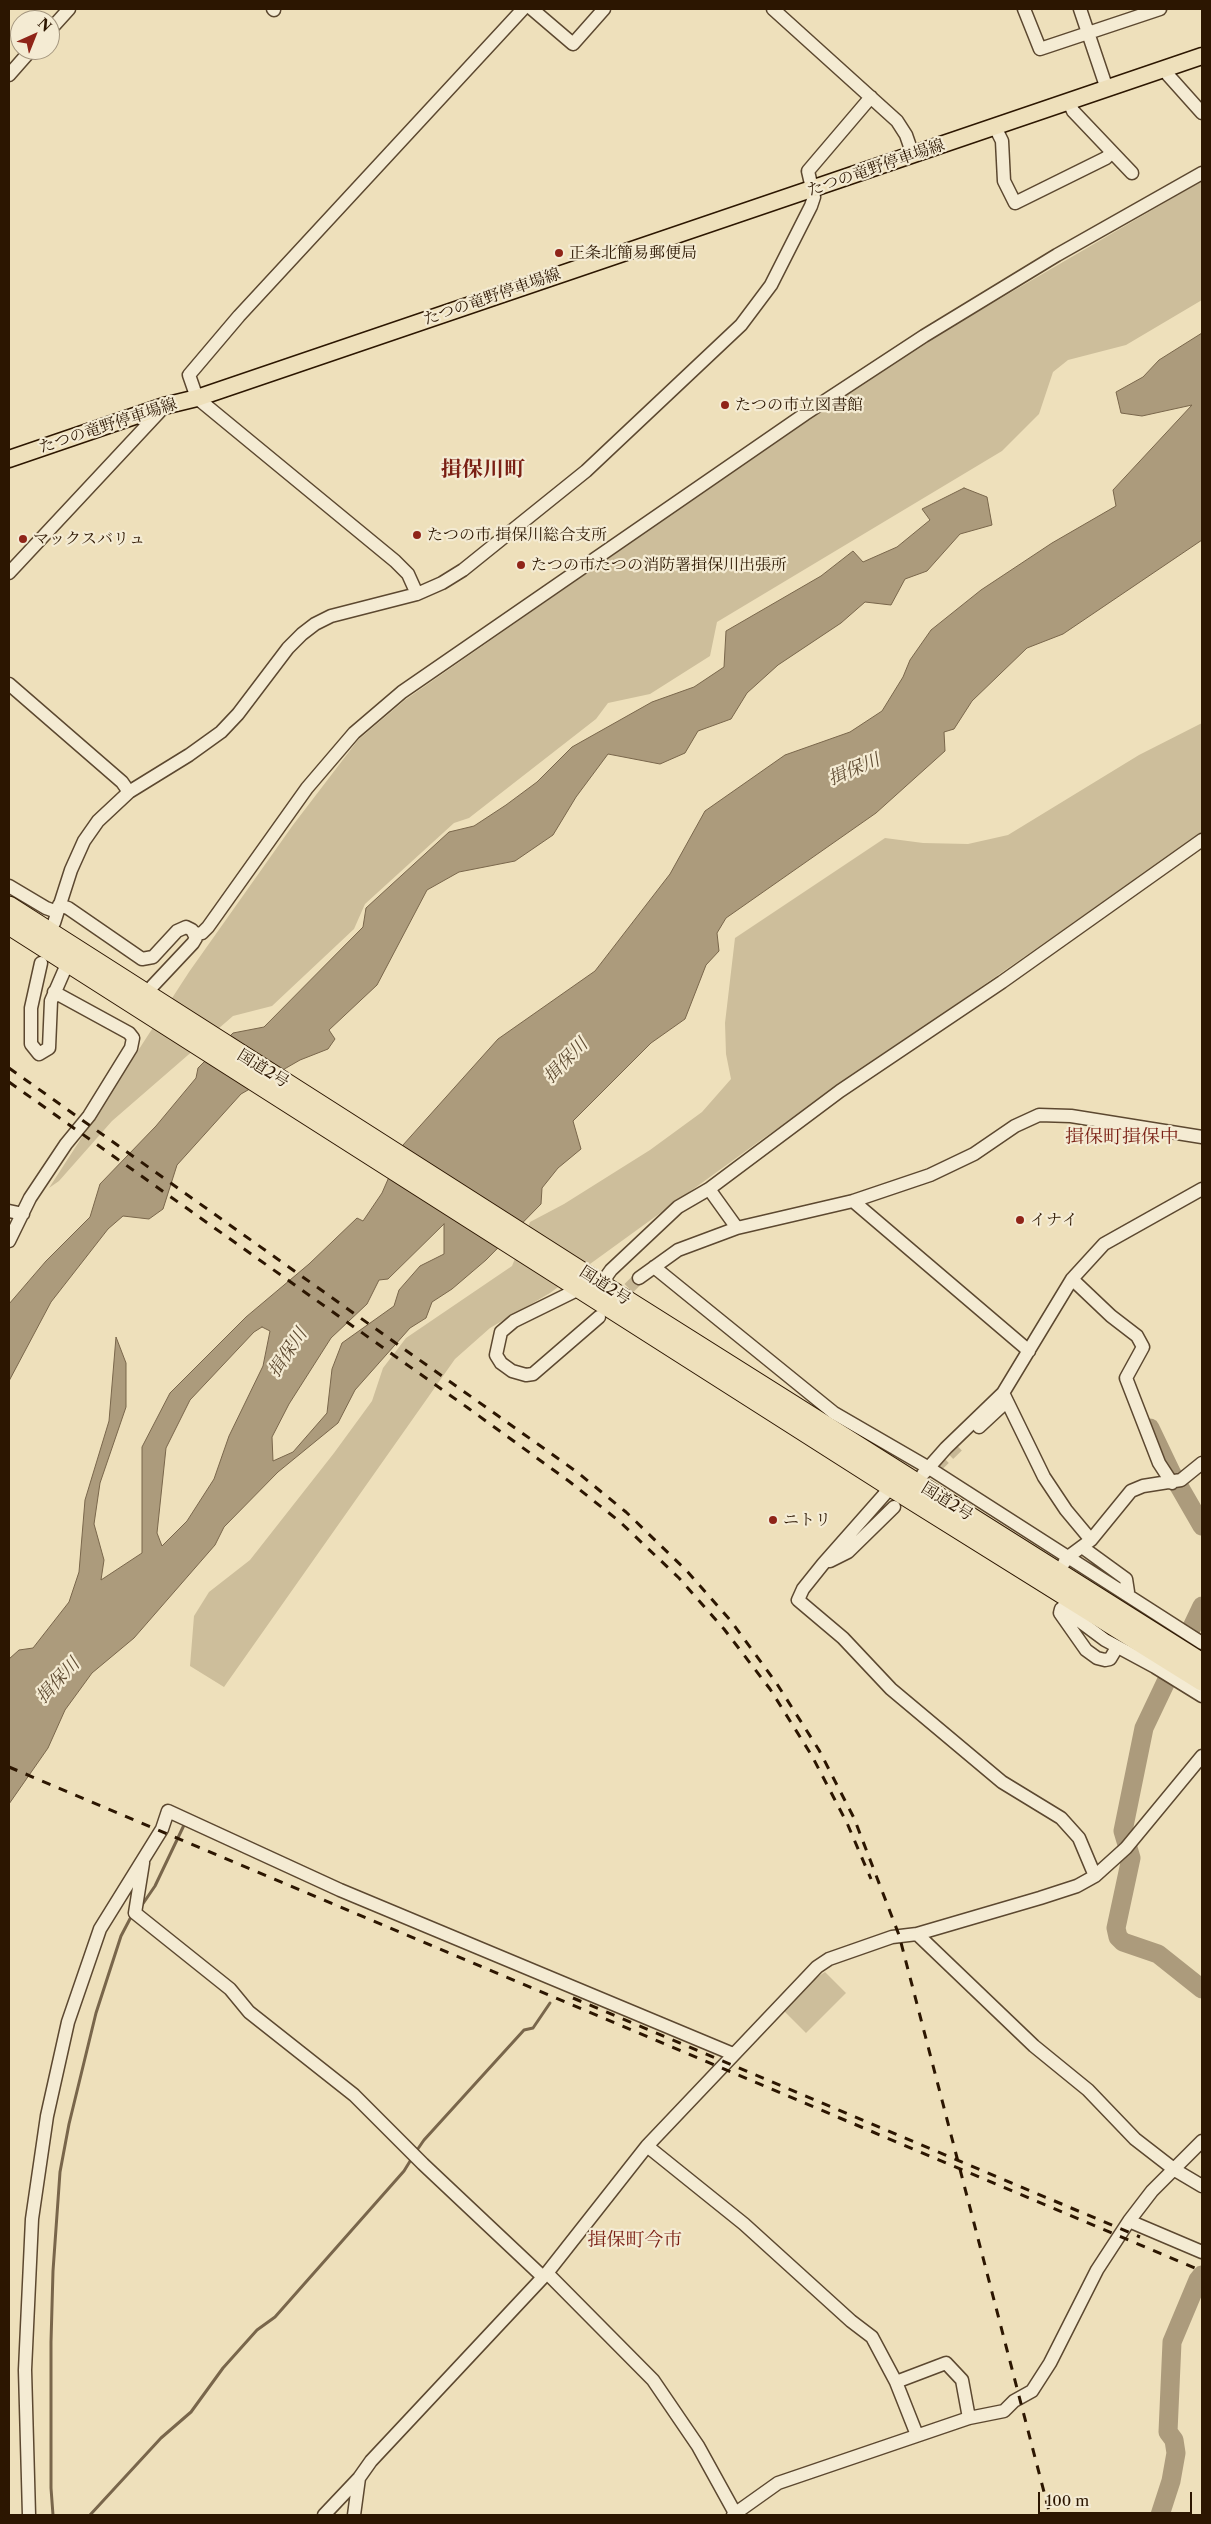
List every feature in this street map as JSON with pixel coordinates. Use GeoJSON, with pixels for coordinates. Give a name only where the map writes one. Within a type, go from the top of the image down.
{"type":"FeatureCollection","features":[{"type":"Feature","properties":{"kind":"highway","name":"国道2号"},"geometry":{"type":"LineString","coordinates":[[9,906],[146,993],[161,1012]]}},
{"type":"Feature","properties":{"kind":"highway","name":"国道2号"},"geometry":{"type":"LineString","coordinates":[[9,925],[68,962],[161,1012],[571,1273],[601,1284],[916,1483],[1063,1564],[1168,1650]]}},
{"type":"Feature","properties":{"kind":"highway","name":"国道2号"},"geometry":{"type":"LineString","coordinates":[[571,1273],[581,1288],[1063,1600],[1168,1650],[1192,1658],[1202,1681]]}},
{"type":"Feature","properties":{"kind":"main road","name":"たつの竜野停車場線"},"geometry":{"type":"LineString","coordinates":[[9,459],[164,406],[198,398],[1202,56]]}},
{"type":"Feature","properties":{"kind":"street"},"geometry":{"type":"LineString","coordinates":[[60,19],[69,9]]}},
{"type":"Feature","properties":{"kind":"street"},"geometry":{"type":"LineString","coordinates":[[417,594],[408,574],[395,561],[198,398],[189,374],[238,316],[523,9]]}},
{"type":"Feature","properties":{"kind":"street"},"geometry":{"type":"LineString","coordinates":[[532,9],[574,44],[604,9]]}},
{"type":"Feature","properties":{"kind":"street"},"geometry":{"type":"LineString","coordinates":[[773,9],[898,121],[906,135],[913,155]]}},
{"type":"Feature","properties":{"kind":"street"},"geometry":{"type":"LineString","coordinates":[[1024,9],[1040,49],[1088,33],[1140,12],[1160,9]]}},
{"type":"Feature","properties":{"kind":"street"},"geometry":{"type":"LineString","coordinates":[[1080,9],[1107,89]]}},
{"type":"Feature","properties":{"kind":"street"},"geometry":{"type":"LineString","coordinates":[[9,74],[22,60]]}},
{"type":"Feature","properties":{"kind":"street"},"geometry":{"type":"LineString","coordinates":[[1166,69],[1168,75],[1202,113]]}},
{"type":"Feature","properties":{"kind":"street"},"geometry":{"type":"LineString","coordinates":[[57,913],[84,841],[98,821],[129,792],[195,751],[221,732],[238,714],[288,648],[316,624],[353,609],[417,594],[442,583],[463,570],[586,471],[740,325],[760,302],[782,265],[811,206],[814,197],[808,171],[871,97]]}},
{"type":"Feature","properties":{"kind":"street"},"geometry":{"type":"LineString","coordinates":[[1069,102],[1073,111],[1132,173]]}},
{"type":"Feature","properties":{"kind":"street"},"geometry":{"type":"LineString","coordinates":[[996,127],[1002,141],[1004,181],[1015,202],[1106,158],[1112,152]]}},
{"type":"Feature","properties":{"kind":"street"},"geometry":{"type":"LineString","coordinates":[[9,886],[57,913],[68,908],[142,959],[153,957],[182,928],[186,927],[195,934],[202,933],[307,788],[354,733],[402,692],[796,420],[924,336],[1057,256],[1202,173]]}},
{"type":"Feature","properties":{"kind":"street"},"geometry":{"type":"LineString","coordinates":[[9,573],[164,406]]}},
{"type":"Feature","properties":{"kind":"street"},"geometry":{"type":"LineString","coordinates":[[9,684],[122,782],[129,792]]}},
{"type":"Feature","properties":{"kind":"street"},"geometry":{"type":"LineString","coordinates":[[601,1284],[612,1270],[678,1207],[709,1189],[840,1091],[1002,982],[1202,840]]}},
{"type":"Feature","properties":{"kind":"street"},"geometry":{"type":"LineString","coordinates":[[146,993],[193,943],[195,934]]}},
{"type":"Feature","properties":{"kind":"street"},"geometry":{"type":"LineString","coordinates":[[41,963],[31,1008],[31,1044],[39,1054],[49,1048],[51,1001],[68,962]]}},
{"type":"Feature","properties":{"kind":"street"},"geometry":{"type":"LineString","coordinates":[[9,1241],[41,1181],[89,1116],[131,1048],[133,1038],[129,1033],[54,992]]}},
{"type":"Feature","properties":{"kind":"street"},"geometry":{"type":"LineString","coordinates":[[640,1278],[678,1250],[737,1228],[853,1201],[930,1175],[974,1154],[1015,1126],[1039,1115],[1071,1116],[1202,1137]]}},
{"type":"Feature","properties":{"kind":"street"},"geometry":{"type":"LineString","coordinates":[[709,1189],[737,1228]]}},
{"type":"Feature","properties":{"kind":"street"},"geometry":{"type":"LineString","coordinates":[[959,1445],[1005,1397],[1029,1350],[1072,1279],[1104,1244],[1202,1189]]}},
{"type":"Feature","properties":{"kind":"street"},"geometry":{"type":"LineString","coordinates":[[853,1201],[1029,1350]]}},
{"type":"Feature","properties":{"kind":"street"},"geometry":{"type":"LineString","coordinates":[[9,1211],[23,1214]]}},
{"type":"Feature","properties":{"kind":"street"},"geometry":{"type":"LineString","coordinates":[[654,1267],[834,1413],[928,1468],[1063,1564],[1086,1543],[1130,1491],[1144,1486],[1172,1483],[1181,1480],[1202,1463]]}},
{"type":"Feature","properties":{"kind":"street"},"geometry":{"type":"LineString","coordinates":[[1072,1279],[1111,1316],[1137,1336],[1143,1346],[1126,1378],[1159,1463],[1172,1483]]}},
{"type":"Feature","properties":{"kind":"street"},"geometry":{"type":"LineString","coordinates":[[581,1288],[514,1321],[501,1332],[497,1342],[496,1355],[501,1363],[512,1371],[533,1374],[600,1317]]}},
{"type":"Feature","properties":{"kind":"street"},"geometry":{"type":"LineString","coordinates":[[916,1483],[946,1448],[1005,1397]]}},
{"type":"Feature","properties":{"kind":"street"},"geometry":{"type":"LineString","coordinates":[[1005,1397],[1044,1477],[1086,1543],[1126,1579],[1128,1592]]}},
{"type":"Feature","properties":{"kind":"street"},"geometry":{"type":"LineString","coordinates":[[891,1487],[823,1564],[803,1589],[798,1600],[843,1638],[892,1688],[1002,1782],[1062,1818],[1079,1838],[1095,1876]]}},
{"type":"Feature","properties":{"kind":"street"},"geometry":{"type":"LineString","coordinates":[[823,1564],[848,1552],[894,1507]]}},
{"type":"Feature","properties":{"kind":"street"},"geometry":{"type":"LineString","coordinates":[[1063,1600],[1060,1613],[1081,1642],[1097,1658],[1110,1659],[1116,1649]]}},
{"type":"Feature","properties":{"kind":"street"},"geometry":{"type":"LineString","coordinates":[[1168,1650],[1192,1658],[1202,1696]]}},
{"type":"Feature","properties":{"kind":"street"},"geometry":{"type":"LineString","coordinates":[[324,2515],[359,2478],[371,2461],[545,2275],[646,2146],[823,1963],[892,1937],[917,1934],[1077,1886],[1095,1876],[1126,1848],[1202,1756]]}},
{"type":"Feature","properties":{"kind":"street"},"geometry":{"type":"LineString","coordinates":[[29,2515],[25,2370],[32,2219],[47,2116],[68,2022],[100,1929],[162,1829],[168,1811],[340,1890],[733,2054]]}},
{"type":"Feature","properties":{"kind":"street"},"geometry":{"type":"LineString","coordinates":[[143,1858],[135,1913],[230,1989],[249,2012],[354,2095],[423,2164],[545,2275],[653,2380],[698,2446],[734,2514],[778,2483],[968,2418],[1004,2411],[1014,2402],[1032,2391],[1050,2363],[1097,2270],[1129,2221],[1152,2191],[1202,2141]]}},
{"type":"Feature","properties":{"kind":"street"},"geometry":{"type":"LineString","coordinates":[[917,1934],[1034,2046],[1088,2090],[1135,2139],[1175,2170],[1202,2186]]}},
{"type":"Feature","properties":{"kind":"street"},"geometry":{"type":"LineString","coordinates":[[646,2146],[744,2224],[850,2321],[872,2337],[896,2382],[917,2435]]}},
{"type":"Feature","properties":{"kind":"street"},"geometry":{"type":"LineString","coordinates":[[1129,2221],[1202,2252]]}},
{"type":"Feature","properties":{"kind":"street"},"geometry":{"type":"LineString","coordinates":[[896,2382],[946,2363],[962,2380],[968,2418]]}},
{"type":"Feature","properties":{"kind":"street"},"geometry":{"type":"LineString","coordinates":[[354,2515],[359,2478]]}},
{"type":"Feature","properties":{"kind":"shaded area"},"geometry":{"type":"Polygon","coordinates":[[[1202,181],[1202,300],[1126,345],[1068,360],[1053,372],[1039,414],[1002,451],[717,622],[710,656],[650,694],[608,703],[596,719],[469,818],[454,823],[365,904],[354,929],[272,1006],[233,1016],[112,1121],[59,1181],[49,1188],[189,972],[293,825],[358,740],[405,700],[818,412],[929,340],[1202,181]]]}},
{"type":"Feature","properties":{"kind":"shaded area"},"geometry":{"type":"Polygon","coordinates":[[[1202,723],[1202,833],[761,1140],[550,1293],[490,1328],[455,1359],[224,1687],[190,1666],[194,1616],[209,1592],[250,1560],[334,1453],[372,1401],[383,1368],[406,1338],[512,1266],[530,1222],[564,1204],[650,1150],[702,1112],[731,1079],[726,1054],[725,1023],[735,938],[885,838],[923,843],[968,844],[1008,835],[1139,755],[1202,723]]]}},
{"type":"Feature","properties":{"kind":"shaded area"},"geometry":{"type":"Polygon","coordinates":[[[825,1972],[846,1993],[806,2033],[784,2011],[816,1978],[825,1972]]]}},
{"type":"Feature","properties":{"kind":"water","name":"揖保川"},"geometry":{"type":"Polygon","coordinates":[[[1202,333],[1202,540],[1063,634],[1027,648],[972,701],[954,729],[944,732],[945,751],[876,813],[726,918],[717,933],[719,951],[706,965],[685,1019],[651,1043],[573,1121],[581,1149],[558,1168],[542,1188],[541,1204],[486,1260],[452,1289],[432,1302],[426,1318],[410,1328],[355,1390],[338,1423],[278,1472],[224,1527],[215,1545],[134,1638],[92,1673],[65,1710],[48,1748],[9,1804],[9,1659],[19,1650],[33,1648],[69,1602],[79,1572],[85,1500],[109,1421],[116,1337],[126,1363],[126,1407],[100,1483],[94,1524],[104,1560],[101,1580],[142,1553],[142,1447],[170,1393],[246,1317],[309,1264],[357,1218],[363,1221],[382,1193],[403,1145],[498,1039],[595,971],[670,874],[705,811],[785,755],[850,732],[882,711],[903,677],[910,660],[931,630],[981,590],[1052,543],[1116,506],[1113,490],[1192,405],[1142,416],[1121,413],[1116,392],[1143,377],[1159,360],[1202,333]],[[444,1224],[388,1279],[379,1280],[367,1304],[331,1338],[289,1404],[272,1437],[273,1461],[293,1452],[327,1413],[332,1369],[342,1343],[394,1306],[399,1290],[420,1266],[444,1254],[444,1224]],[[262,1327],[254,1332],[190,1400],[166,1448],[157,1533],[162,1546],[187,1521],[214,1479],[229,1436],[263,1366],[270,1331],[262,1327]]]}},
{"type":"Feature","properties":{"kind":"water"},"geometry":{"type":"Polygon","coordinates":[[[964,488],[987,497],[992,525],[960,534],[927,571],[905,579],[891,605],[865,602],[841,623],[778,665],[747,693],[731,719],[698,731],[685,753],[660,764],[608,754],[576,797],[553,835],[515,861],[459,872],[427,890],[377,985],[329,1030],[335,1039],[328,1049],[300,1060],[241,1094],[177,1165],[163,1209],[149,1219],[123,1216],[108,1229],[51,1302],[9,1381],[9,1304],[46,1261],[90,1217],[100,1184],[156,1126],[196,1078],[198,1068],[233,1033],[264,1027],[363,927],[366,908],[449,832],[474,826],[506,805],[537,782],[572,747],[652,702],[694,687],[724,667],[726,631],[821,576],[853,551],[863,562],[897,547],[930,520],[922,509],[964,488]]]}},
{"type":"Feature","properties":{"kind":"waterway"},"geometry":{"type":"LineString","coordinates":[[1150,1428],[1172,1474],[1202,1526]]}},
{"type":"Feature","properties":{"kind":"waterway"},"geometry":{"type":"LineString","coordinates":[[1202,1606],[1144,1728],[1123,1831],[1131,1858],[1116,1928],[1118,1937],[1123,1942],[1158,1954],[1202,1989]]}},
{"type":"Feature","properties":{"kind":"waterway"},"geometry":{"type":"LineString","coordinates":[[140,1908],[155,1886],[185,1823]]}},
{"type":"Feature","properties":{"kind":"waterway"},"geometry":{"type":"LineString","coordinates":[[53,2515],[51,2488],[51,2342],[53,2271],[60,2172],[69,2124],[96,2013],[121,1936],[132,1915]]}},
{"type":"Feature","properties":{"kind":"waterway"},"geometry":{"type":"LineString","coordinates":[[415,2153],[424,2140],[524,2030],[533,2028],[550,2003]]}},
{"type":"Feature","properties":{"kind":"waterway"},"geometry":{"type":"LineString","coordinates":[[90,2515],[161,2438],[191,2412],[223,2368],[257,2330],[275,2317],[404,2171],[412,2158]]}},
{"type":"Feature","properties":{"kind":"waterway"},"geometry":{"type":"LineString","coordinates":[[1160,2515],[1171,2481],[1176,2453],[1174,2440],[1168,2432],[1172,2342],[1198,2280],[1202,2275]]}},
{"type":"Feature","properties":{"kind":"tunnel"},"geometry":{"type":"LineString","coordinates":[[616,1301],[639,1278]]}},
{"type":"Feature","properties":{"kind":"tunnel"},"geometry":{"type":"LineString","coordinates":[[936,1467],[959,1445]]}},
{"type":"Feature","properties":{"kind":"railway"},"geometry":{"type":"LineString","coordinates":[[9,1068],[577,1472],[626,1512],[687,1571],[731,1621],[777,1684],[819,1750],[854,1818],[899,1935],[1050,2515]]}},
{"type":"Feature","properties":{"kind":"railway"},"geometry":{"type":"LineString","coordinates":[[9,1082],[468,1408],[570,1482],[619,1521],[679,1578],[724,1629],[770,1689],[812,1756],[847,1823],[871,1879]]}},
{"type":"Feature","properties":{"kind":"railway"},"geometry":{"type":"LineString","coordinates":[[9,1767],[1202,2271]]}},
{"type":"Feature","properties":{"kind":"railway"},"geometry":{"type":"LineString","coordinates":[[573,1998],[1140,2237]]}},
{"type":"Feature","properties":{"kind":"place","name":"正条北簡易郵便局"},"geometry":{"type":"Point","coordinates":[559,253]}},
{"type":"Feature","properties":{"kind":"place","name":"たつの市立図書館"},"geometry":{"type":"Point","coordinates":[725,405]}},
{"type":"Feature","properties":{"kind":"place","name":"たつの市 揖保川総合支所"},"geometry":{"type":"Point","coordinates":[417,535]}},
{"type":"Feature","properties":{"kind":"place","name":"マックスバリュ"},"geometry":{"type":"Point","coordinates":[23,539]}},
{"type":"Feature","properties":{"kind":"place","name":"たつの市たつの消防署揖保川出張所"},"geometry":{"type":"Point","coordinates":[521,565]}},
{"type":"Feature","properties":{"kind":"place","name":"イナイ"},"geometry":{"type":"Point","coordinates":[1020,1220]}},
{"type":"Feature","properties":{"kind":"place","name":"ニトリ"},"geometry":{"type":"Point","coordinates":[773,1520]}},
{"type":"Feature","properties":{"kind":"district","name":"揖保川町"},"geometry":{"type":"Point","coordinates":[483,470]}},
{"type":"Feature","properties":{"kind":"district","name":"揖保町揖保中"},"geometry":{"type":"Point","coordinates":[1122,1138]}},
{"type":"Feature","properties":{"kind":"district","name":"揖保町今市"},"geometry":{"type":"Point","coordinates":[635,2241]}}]}
